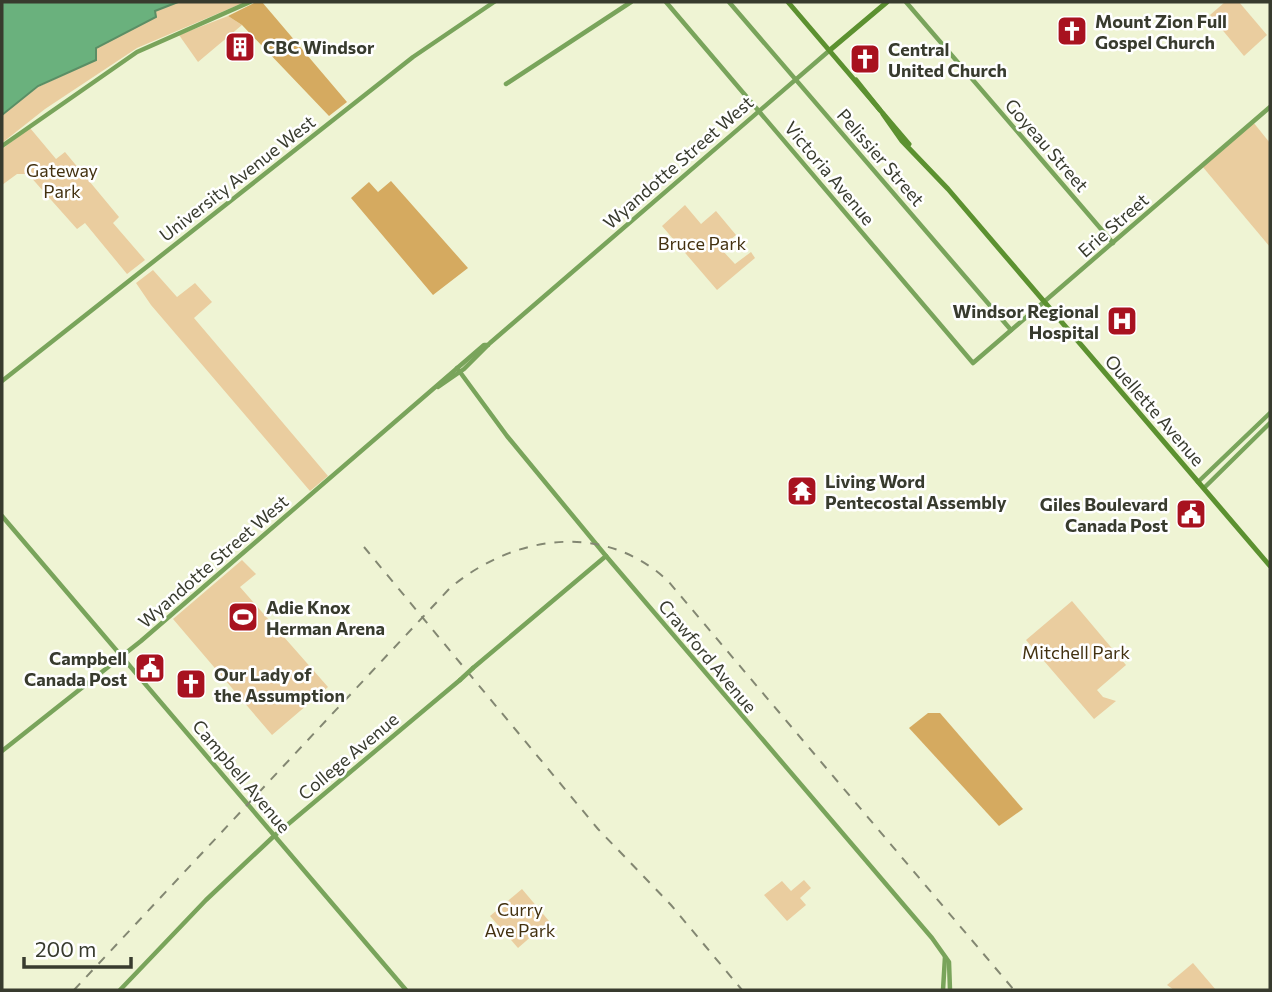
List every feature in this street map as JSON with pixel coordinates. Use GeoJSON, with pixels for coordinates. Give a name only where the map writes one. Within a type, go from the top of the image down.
{"type":"FeatureCollection","features":[{"type":"Feature","properties":{"kind":"main road","name":"Ouellette Avenue"},"geometry":{"type":"LineString","coordinates":[[788,2],[1270,566]]}},
{"type":"Feature","properties":{"kind":"main road","name":"Wyandotte Street West"},"geometry":{"type":"LineString","coordinates":[[830,50],[887,2]]}},
{"type":"Feature","properties":{"kind":"street"},"geometry":{"type":"LineString","coordinates":[[2,146],[137,52],[250,2]]}},
{"type":"Feature","properties":{"kind":"street","name":"University Avenue West"},"geometry":{"type":"LineString","coordinates":[[2,381],[416,55],[494,2]]}},
{"type":"Feature","properties":{"kind":"street"},"geometry":{"type":"LineString","coordinates":[[506,84],[631,2]]}},
{"type":"Feature","properties":{"kind":"street","name":"Victoria Avenue"},"geometry":{"type":"LineString","coordinates":[[666,2],[973,363]]}},
{"type":"Feature","properties":{"kind":"street","name":"Pelissier Street"},"geometry":{"type":"LineString","coordinates":[[729,2],[1011,330]]}},
{"type":"Feature","properties":{"kind":"street","name":"Goyeau Street"},"geometry":{"type":"LineString","coordinates":[[906,2],[1112,243]]}},
{"type":"Feature","properties":{"kind":"street","name":"Wyandotte Street West"},"geometry":{"type":"LineString","coordinates":[[2,751],[122,656],[830,50]]}},
{"type":"Feature","properties":{"kind":"street","name":"Erie Street"},"geometry":{"type":"LineString","coordinates":[[973,363],[1270,107]]}},
{"type":"Feature","properties":{"kind":"street","name":"Crawford Avenue"},"geometry":{"type":"LineString","coordinates":[[459,370],[507,436],[606,556],[944,956],[951,970],[950,990]]}},
{"type":"Feature","properties":{"kind":"street"},"geometry":{"type":"LineString","coordinates":[[1198,482],[1270,413]]}},
{"type":"Feature","properties":{"kind":"street"},"geometry":{"type":"LineString","coordinates":[[1204,488],[1270,423]]}},
{"type":"Feature","properties":{"kind":"street","name":"Campbell Avenue"},"geometry":{"type":"LineString","coordinates":[[2,516],[405,990]]}},
{"type":"Feature","properties":{"kind":"street","name":"College Avenue"},"geometry":{"type":"LineString","coordinates":[[120,990],[206,900],[274,836],[606,556]]}},
{"type":"Feature","properties":{"kind":"street"},"geometry":{"type":"LineString","coordinates":[[943,990],[944,956]]}},
{"type":"Feature","properties":{"kind":"green space"},"geometry":{"type":"Polygon","coordinates":[[[178,2],[245,2],[137,48],[45,109],[2,143],[2,115],[38,87],[96,60],[96,48],[156,17],[155,11],[178,2]]]}},
{"type":"Feature","properties":{"kind":"green space"},"geometry":{"type":"Polygon","coordinates":[[[1225,2],[1239,2],[1267,35],[1244,56],[1210,15],[1225,2]]]}},
{"type":"Feature","properties":{"kind":"green space"},"geometry":{"type":"Polygon","coordinates":[[[228,16],[242,25],[198,62],[179,35],[228,16]]]}},
{"type":"Feature","properties":{"kind":"green space"},"geometry":{"type":"Polygon","coordinates":[[[1253,122],[1270,143],[1270,247],[1202,166],[1253,122]]]}},
{"type":"Feature","properties":{"kind":"green space","name":"Gateway Park"},"geometry":{"type":"Polygon","coordinates":[[[30,128],[56,159],[65,152],[119,217],[113,223],[145,260],[127,274],[85,223],[77,229],[28,174],[17,174],[2,185],[2,149],[30,128]]]}},
{"type":"Feature","properties":{"kind":"green space","name":"Bruce Park"},"geometry":{"type":"Polygon","coordinates":[[[685,205],[701,224],[716,211],[736,235],[720,248],[735,264],[751,252],[755,258],[717,290],[662,226],[685,205]]]}},
{"type":"Feature","properties":{"kind":"green space"},"geometry":{"type":"Polygon","coordinates":[[[153,270],[177,297],[195,283],[212,302],[194,318],[328,476],[310,491],[151,305],[136,283],[153,270]]]}},
{"type":"Feature","properties":{"kind":"green space"},"geometry":{"type":"Polygon","coordinates":[[[242,560],[256,574],[240,587],[328,687],[272,735],[173,619],[242,560]]]}},
{"type":"Feature","properties":{"kind":"green space","name":"Mitchell Park"},"geometry":{"type":"Polygon","coordinates":[[[1072,601],[1126,665],[1097,690],[1103,697],[1116,701],[1094,719],[1026,640],[1072,601]]]}},
{"type":"Feature","properties":{"kind":"green space"},"geometry":{"type":"Polygon","coordinates":[[[804,880],[811,888],[800,898],[806,905],[787,921],[764,895],[782,881],[791,891],[804,880]]]}},
{"type":"Feature","properties":{"kind":"green space","name":"Curry Ave Park"},"geometry":{"type":"Polygon","coordinates":[[[522,889],[549,921],[518,948],[490,916],[522,889]]]}},
{"type":"Feature","properties":{"kind":"green space"},"geometry":{"type":"Polygon","coordinates":[[[1193,963],[1216,990],[1174,990],[1167,985],[1193,963]]]}},
{"type":"Feature","properties":{"kind":"shaded area"},"geometry":{"type":"Polygon","coordinates":[[[2,2],[178,2],[155,11],[156,17],[96,48],[96,60],[38,86],[2,115],[2,2]]]}},
{"type":"Feature","properties":{"kind":"shaded area"},"geometry":{"type":"Polygon","coordinates":[[[256,2],[262,2],[347,102],[329,116],[242,25],[228,16],[256,2]]]}},
{"type":"Feature","properties":{"kind":"shaded area"},"geometry":{"type":"Polygon","coordinates":[[[391,181],[468,268],[433,295],[351,198],[369,182],[378,192],[391,181]]]}},
{"type":"Feature","properties":{"kind":"shaded area"},"geometry":{"type":"Polygon","coordinates":[[[928,713],[940,713],[1023,809],[999,826],[909,728],[928,713]]]}},
{"type":"Feature","properties":{"kind":"railway"},"geometry":{"type":"LineString","coordinates":[[74,990],[450,588],[475,570],[502,556],[559,542],[588,543],[616,549],[643,562],[668,581],[1014,990]]}},
{"type":"Feature","properties":{"kind":"railway"},"geometry":{"type":"LineString","coordinates":[[364,547],[598,829],[671,905],[742,990]]}},
{"type":"Feature","properties":{"kind":"place","name":"Mount Zion Full Gospel Church"},"geometry":{"type":"Point","coordinates":[1072,31]}},
{"type":"Feature","properties":{"kind":"place","name":"CBC Windsor"},"geometry":{"type":"Point","coordinates":[240,47]}},
{"type":"Feature","properties":{"kind":"place","name":"Central United Church"},"geometry":{"type":"Point","coordinates":[865,59]}},
{"type":"Feature","properties":{"kind":"place","name":"Windsor Regional Hospital"},"geometry":{"type":"Point","coordinates":[1122,321]}},
{"type":"Feature","properties":{"kind":"place","name":"Living Word Pentecostal Assembly"},"geometry":{"type":"Point","coordinates":[802,491]}},
{"type":"Feature","properties":{"kind":"place","name":"Giles Boulevard Canada Post"},"geometry":{"type":"Point","coordinates":[1191,514]}},
{"type":"Feature","properties":{"kind":"place","name":"Adie Knox Herman Arena"},"geometry":{"type":"Point","coordinates":[243,617]}},
{"type":"Feature","properties":{"kind":"place","name":"Campbell Canada Post"},"geometry":{"type":"Point","coordinates":[150,668]}},
{"type":"Feature","properties":{"kind":"place","name":"Our Lady of the Assumption"},"geometry":{"type":"Point","coordinates":[191,684]}}]}
